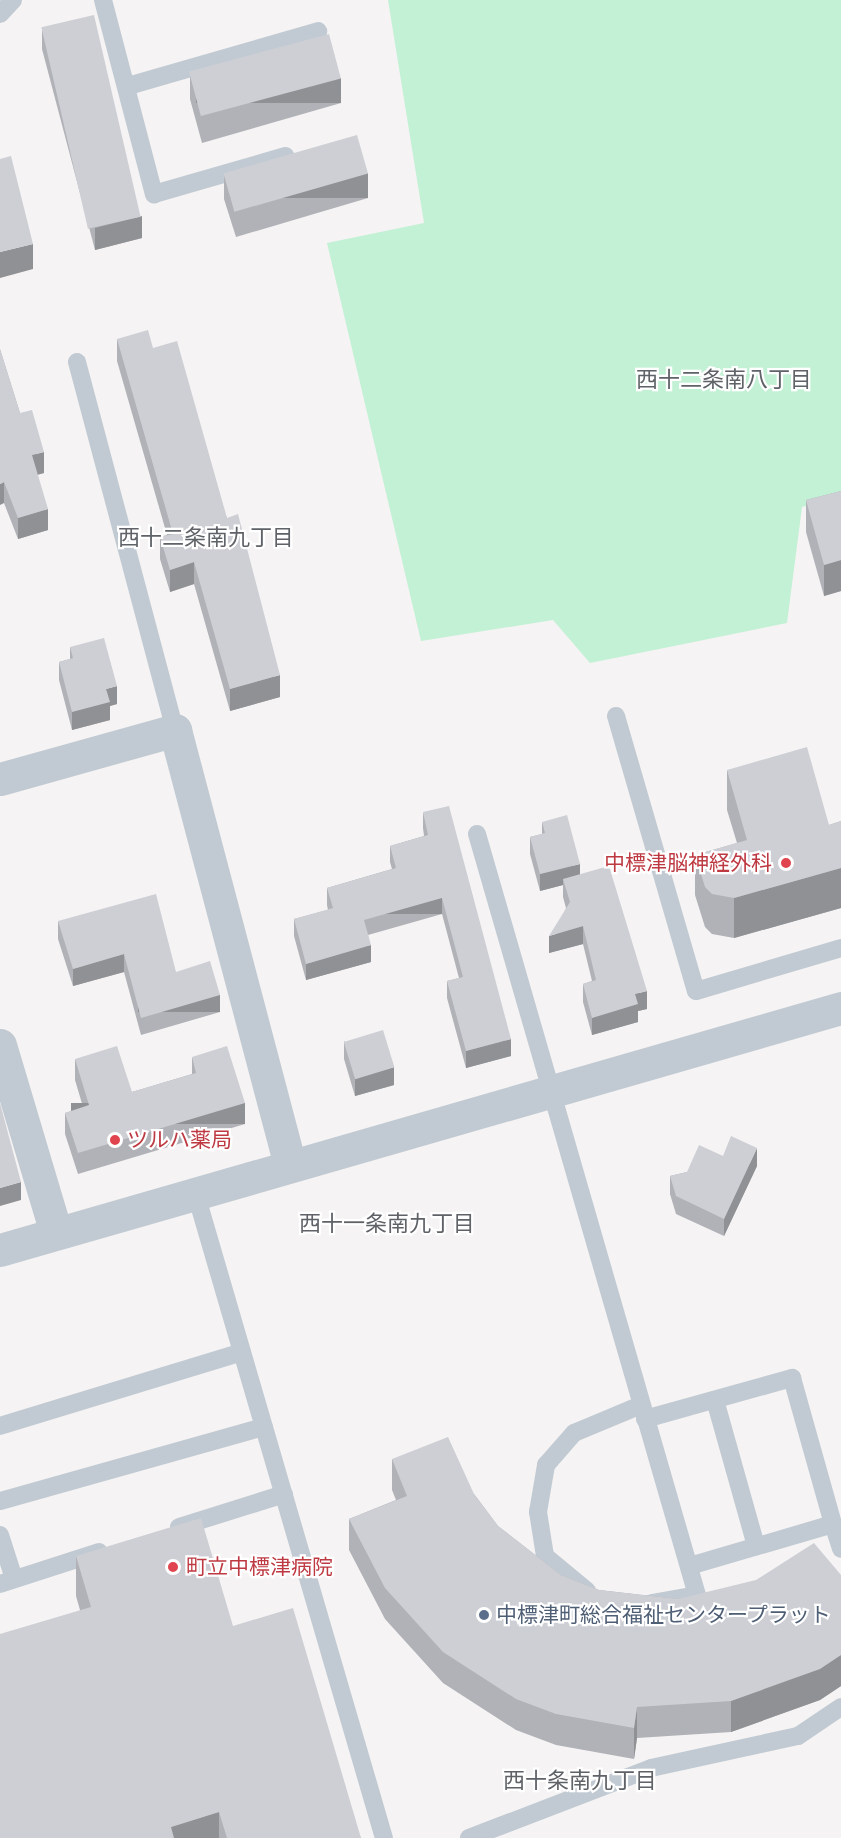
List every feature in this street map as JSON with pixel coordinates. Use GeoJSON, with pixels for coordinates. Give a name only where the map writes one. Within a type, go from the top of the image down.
{"type":"FeatureCollection","features":[{"type":"Feature","properties":{"kind":"street"},"geometry":{"type":"LineString","coordinates":[[0,778],[175,730],[290,1163]]}},
{"type":"Feature","properties":{"kind":"street"},"geometry":{"type":"LineString","coordinates":[[0,1250],[290,1163],[548,1094],[841,1008]]}},
{"type":"Feature","properties":{"kind":"street"},"geometry":{"type":"LineString","coordinates":[[0,1045],[56,1233]]}},
{"type":"Feature","properties":{"kind":"lane"},"geometry":{"type":"LineString","coordinates":[[0,14],[13,0]]}},
{"type":"Feature","properties":{"kind":"lane"},"geometry":{"type":"LineString","coordinates":[[103,0],[128,86],[154,194],[307,150]]}},
{"type":"Feature","properties":{"kind":"lane"},"geometry":{"type":"LineString","coordinates":[[128,86],[318,31]]}},
{"type":"Feature","properties":{"kind":"lane"},"geometry":{"type":"LineString","coordinates":[[77,362],[175,730]]}},
{"type":"Feature","properties":{"kind":"lane"},"geometry":{"type":"LineString","coordinates":[[616,716],[696,991],[841,948]]}},
{"type":"Feature","properties":{"kind":"lane"},"geometry":{"type":"LineString","coordinates":[[477,834],[548,1094],[698,1595],[634,1602]]}},
{"type":"Feature","properties":{"kind":"lane"},"geometry":{"type":"LineString","coordinates":[[195,1191],[384,1838]]}},
{"type":"Feature","properties":{"kind":"lane"},"geometry":{"type":"LineString","coordinates":[[0,1426],[242,1352]]}},
{"type":"Feature","properties":{"kind":"lane"},"geometry":{"type":"LineString","coordinates":[[604,1595],[583,1591],[545,1556],[538,1512],[546,1465],[573,1433],[643,1412],[716,1400],[792,1378],[841,1549]]}},
{"type":"Feature","properties":{"kind":"lane"},"geometry":{"type":"LineString","coordinates":[[716,1400],[756,1546]]}},
{"type":"Feature","properties":{"kind":"lane"},"geometry":{"type":"LineString","coordinates":[[0,1501],[264,1427]]}},
{"type":"Feature","properties":{"kind":"lane"},"geometry":{"type":"LineString","coordinates":[[160,1533],[284,1494]]}},
{"type":"Feature","properties":{"kind":"lane"},"geometry":{"type":"LineString","coordinates":[[689,1566],[833,1524]]}},
{"type":"Feature","properties":{"kind":"lane"},"geometry":{"type":"LineString","coordinates":[[0,1535],[7,1581],[115,1547]]}},
{"type":"Feature","properties":{"kind":"lane"},"geometry":{"type":"LineString","coordinates":[[469,1838],[651,1768],[798,1736],[841,1707]]}},
{"type":"Feature","properties":{"kind":"green space"},"geometry":{"type":"Polygon","coordinates":[[[388,0],[841,0],[841,496],[802,507],[787,623],[590,663],[553,620],[421,641],[327,243],[424,223],[388,0]]]}},
{"type":"Feature","properties":{"kind":"building"},"geometry":{"type":"Polygon","coordinates":[[[94,15],[141,217],[88,229],[41,27],[94,15]]]}},
{"type":"Feature","properties":{"kind":"building"},"geometry":{"type":"Polygon","coordinates":[[[329,34],[341,78],[201,116],[189,72],[329,34]]]}},
{"type":"Feature","properties":{"kind":"building"},"geometry":{"type":"Polygon","coordinates":[[[357,135],[368,173],[234,212],[223,173],[357,135]]]}},
{"type":"Feature","properties":{"kind":"building"},"geometry":{"type":"Polygon","coordinates":[[[11,156],[33,244],[0,252],[0,159],[11,156]]]}},
{"type":"Feature","properties":{"kind":"building"},"geometry":{"type":"Polygon","coordinates":[[[148,330],[153,348],[177,341],[227,518],[238,514],[280,675],[230,689],[194,562],[170,570],[160,537],[173,534],[117,339],[148,330]]]}},
{"type":"Feature","properties":{"kind":"building"},"geometry":{"type":"Polygon","coordinates":[[[0,349],[20,413],[32,410],[44,452],[32,455],[48,509],[18,518],[4,482],[0,484],[0,349]]]}},
{"type":"Feature","properties":{"kind":"building"},"geometry":{"type":"Polygon","coordinates":[[[841,491],[841,560],[824,565],[806,500],[841,491]]]}},
{"type":"Feature","properties":{"kind":"building"},"geometry":{"type":"Polygon","coordinates":[[[104,638],[117,686],[106,689],[110,702],[72,712],[59,662],[73,658],[70,647],[104,638]]]}},
{"type":"Feature","properties":{"kind":"building"},"geometry":{"type":"Polygon","coordinates":[[[807,747],[829,825],[841,821],[841,868],[734,898],[712,894],[705,887],[695,855],[747,840],[727,770],[807,747]]]}},
{"type":"Feature","properties":{"kind":"building"},"geometry":{"type":"Polygon","coordinates":[[[449,806],[511,1039],[466,1051],[447,981],[463,977],[442,898],[364,920],[371,945],[306,964],[294,919],[333,908],[327,888],[396,868],[390,846],[428,835],[423,812],[449,806]]]}},
{"type":"Feature","properties":{"kind":"building"},"geometry":{"type":"Polygon","coordinates":[[[567,815],[580,864],[540,874],[530,837],[545,833],[542,822],[567,815]]]}},
{"type":"Feature","properties":{"kind":"building"},"geometry":{"type":"Polygon","coordinates":[[[609,866],[647,991],[635,994],[638,1004],[592,1018],[583,984],[596,980],[583,926],[549,936],[570,902],[563,879],[609,866]]]}},
{"type":"Feature","properties":{"kind":"building"},"geometry":{"type":"Polygon","coordinates":[[[156,894],[176,972],[210,961],[220,995],[141,1018],[124,954],[73,969],[58,921],[156,894]]]}},
{"type":"Feature","properties":{"kind":"building"},"geometry":{"type":"Polygon","coordinates":[[[383,1030],[394,1067],[355,1079],[344,1042],[383,1030]]]}},
{"type":"Feature","properties":{"kind":"building"},"geometry":{"type":"Polygon","coordinates":[[[117,1046],[132,1092],[196,1073],[192,1057],[227,1046],[245,1103],[78,1153],[65,1113],[89,1105],[75,1059],[117,1046]]]}},
{"type":"Feature","properties":{"kind":"building"},"geometry":{"type":"Polygon","coordinates":[[[0,1103],[21,1182],[0,1188],[0,1103]]]}},
{"type":"Feature","properties":{"kind":"building"},"geometry":{"type":"Polygon","coordinates":[[[731,1136],[757,1148],[724,1219],[676,1196],[670,1176],[687,1172],[699,1145],[723,1156],[731,1136]]]}},
{"type":"Feature","properties":{"kind":"building","name":"中標津町総合福祉センタープラット"},"geometry":{"type":"Polygon","coordinates":[[[448,1437],[474,1494],[498,1526],[561,1575],[599,1590],[678,1599],[756,1580],[814,1543],[841,1575],[841,1655],[820,1669],[731,1701],[637,1707],[634,1728],[556,1714],[516,1699],[443,1652],[385,1588],[349,1519],[407,1496],[392,1459],[448,1437]]]}},
{"type":"Feature","properties":{"kind":"building"},"geometry":{"type":"Polygon","coordinates":[[[201,1518],[233,1626],[293,1608],[361,1838],[227,1838],[219,1812],[171,1827],[174,1838],[0,1838],[0,1634],[91,1607],[76,1556],[201,1518]]]}},
{"type":"Feature","properties":{"kind":"place","name":"中標津脳神経外科"},"geometry":{"type":"Point","coordinates":[786,863]}},
{"type":"Feature","properties":{"kind":"place","name":"ツルハ薬局"},"geometry":{"type":"Point","coordinates":[115,1140]}},
{"type":"Feature","properties":{"kind":"place","name":"町立中標津病院"},"geometry":{"type":"Point","coordinates":[173,1567]}},
{"type":"Feature","properties":{"kind":"place","name":"中標津町総合福祉センタープラット"},"geometry":{"type":"Point","coordinates":[484,1615]}},
{"type":"Feature","properties":{"kind":"district","name":"西十二条南八丁目"},"geometry":{"type":"Point","coordinates":[724,380]}},
{"type":"Feature","properties":{"kind":"district","name":"西十二条南九丁目"},"geometry":{"type":"Point","coordinates":[206,538]}},
{"type":"Feature","properties":{"kind":"district","name":"西十一条南九丁目"},"geometry":{"type":"Point","coordinates":[387,1224]}},
{"type":"Feature","properties":{"kind":"district","name":"西十条南九丁目"},"geometry":{"type":"Point","coordinates":[580,1781]}}]}
